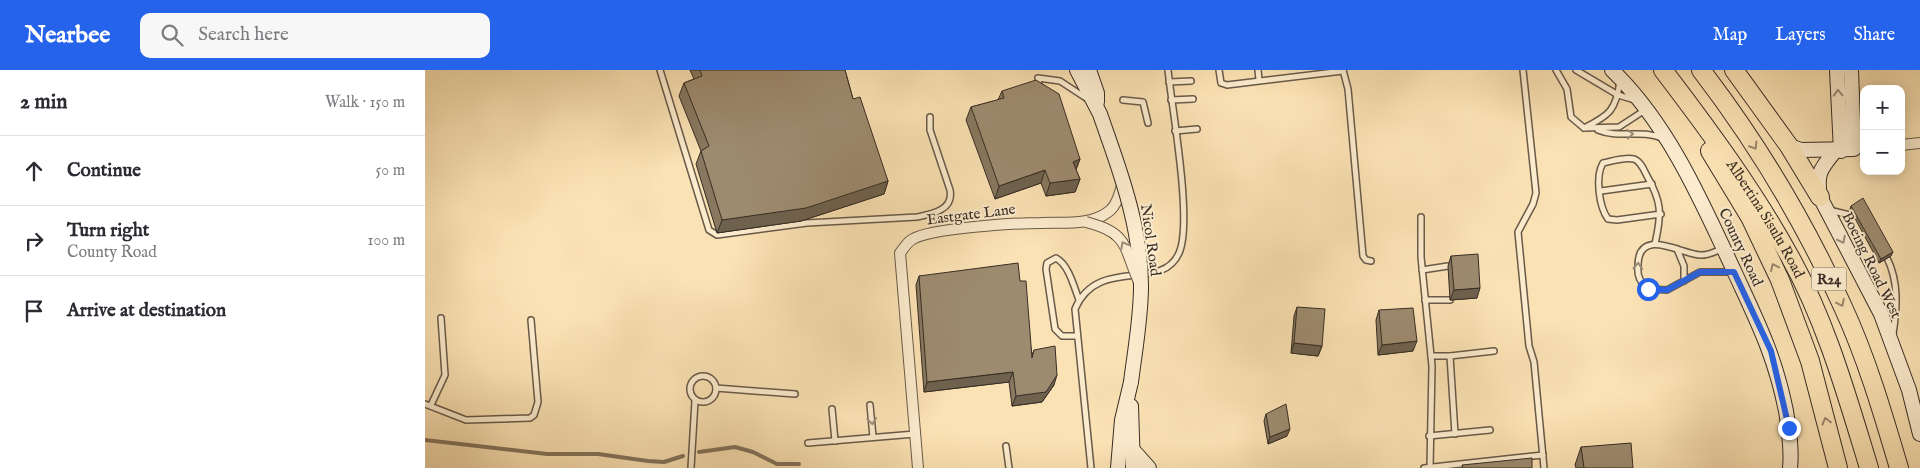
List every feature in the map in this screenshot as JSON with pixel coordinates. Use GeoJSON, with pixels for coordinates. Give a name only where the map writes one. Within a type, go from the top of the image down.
{"type":"FeatureCollection","features":[{"type":"Feature","properties":{"kind":"highway"},"geometry":{"type":"LineString","coordinates":[[1663,70],[1750,217],[1780,280],[1810,361],[1838,468]]}},
{"type":"Feature","properties":{"kind":"highway","name":"Albertina Sisulu Road"},"geometry":{"type":"LineString","coordinates":[[1663,70],[1713,137],[1790,256],[1816,312],[1836,364],[1869,468]]}},
{"type":"Feature","properties":{"kind":"highway","name":"Albertina Sisulu Road"},"geometry":{"type":"LineString","coordinates":[[1701,70],[1728,105],[1790,203],[1843,307],[1877,394],[1899,468]]}},
{"type":"Feature","properties":{"kind":"highway"},"geometry":{"type":"LineString","coordinates":[[1734,70],[1789,146],[1823,203]]}},
{"type":"Feature","properties":{"kind":"street","name":"Nicol Road"},"geometry":{"type":"LineString","coordinates":[[1077,70],[1108,137],[1123,181],[1136,235],[1141,287],[1131,382],[1133,468]]}},
{"type":"Feature","properties":{"kind":"street","name":"Nicol Road"},"geometry":{"type":"LineString","coordinates":[[1089,70],[1097,93],[1095,106]]}},
{"type":"Feature","properties":{"kind":"street"},"geometry":{"type":"LineString","coordinates":[[1837,70],[1839,117],[1833,136],[1843,150]]}},
{"type":"Feature","properties":{"kind":"street"},"geometry":{"type":"LineString","coordinates":[[1823,203],[1818,184],[1820,170],[1843,150],[1851,70]]}},
{"type":"Feature","properties":{"kind":"street","name":"County Road"},"geometry":{"type":"LineString","coordinates":[[1616,74],[1644,106],[1692,184],[1725,248],[1734,272],[1771,351],[1789,428],[1791,465]]}},
{"type":"Feature","properties":{"kind":"street"},"geometry":{"type":"LineString","coordinates":[[1905,145],[1920,143]]}},
{"type":"Feature","properties":{"kind":"street"},"geometry":{"type":"LineString","coordinates":[[1789,146],[1801,150],[1843,150]]}},
{"type":"Feature","properties":{"kind":"street"},"geometry":{"type":"LineString","coordinates":[[1086,222],[1107,213],[1112,208],[1123,181]]}},
{"type":"Feature","properties":{"kind":"street","name":"Boeing Road West"},"geometry":{"type":"LineString","coordinates":[[1823,203],[1881,314],[1909,390],[1920,434]]}},
{"type":"Feature","properties":{"kind":"street","name":"Eastgate Lane"},"geometry":{"type":"LineString","coordinates":[[919,468],[900,253],[913,239],[925,235],[1021,223],[1086,222],[1105,226],[1117,234],[1124,243],[1141,287]]}},
{"type":"Feature","properties":{"kind":"street","name":"Nicol Road"},"geometry":{"type":"LineString","coordinates":[[1118,468],[1122,420],[1131,382]]}},
{"type":"Feature","properties":{"kind":"street"},"geometry":{"type":"LineString","coordinates":[[1909,390],[1920,422]]}},
{"type":"Feature","properties":{"kind":"street"},"geometry":{"type":"LineString","coordinates":[[1132,450],[1149,468]]}},
{"type":"Feature","properties":{"kind":"lane"},"geometry":{"type":"LineString","coordinates":[[659,70],[709,230],[717,234],[807,223],[917,217],[930,214],[948,205],[951,200],[950,190],[930,130],[930,117]]}},
{"type":"Feature","properties":{"kind":"lane"},"geometry":{"type":"LineString","coordinates":[[1091,468],[1075,309],[1086,290],[1099,282],[1160,271],[1171,264],[1179,254],[1183,234],[1183,208],[1168,70]]}},
{"type":"Feature","properties":{"kind":"lane"},"geometry":{"type":"LineString","coordinates":[[1219,70],[1221,84],[1343,70],[1348,89],[1363,256],[1371,262]]}},
{"type":"Feature","properties":{"kind":"lane"},"geometry":{"type":"LineString","coordinates":[[1258,70],[1259,80]]}},
{"type":"Feature","properties":{"kind":"lane"},"geometry":{"type":"LineString","coordinates":[[1523,70],[1536,193],[1533,204],[1518,232],[1544,468]]}},
{"type":"Feature","properties":{"kind":"lane"},"geometry":{"type":"LineString","coordinates":[[1556,70],[1567,89],[1571,117],[1584,128],[1619,127],[1644,106],[1618,95],[1576,70]]}},
{"type":"Feature","properties":{"kind":"lane"},"geometry":{"type":"LineString","coordinates":[[1584,128],[1610,113],[1618,95],[1616,74]]}},
{"type":"Feature","properties":{"kind":"lane"},"geometry":{"type":"LineString","coordinates":[[1040,93],[1038,78],[1060,82],[1095,106]]}},
{"type":"Feature","properties":{"kind":"lane"},"geometry":{"type":"LineString","coordinates":[[1169,82],[1191,81]]}},
{"type":"Feature","properties":{"kind":"lane"},"geometry":{"type":"LineString","coordinates":[[1171,100],[1193,99]]}},
{"type":"Feature","properties":{"kind":"lane"},"geometry":{"type":"LineString","coordinates":[[1123,100],[1143,102],[1148,124]]}},
{"type":"Feature","properties":{"kind":"lane"},"geometry":{"type":"LineString","coordinates":[[1175,131],[1197,129]]}},
{"type":"Feature","properties":{"kind":"lane"},"geometry":{"type":"LineString","coordinates":[[1595,129],[1614,135],[1647,133],[1665,140]]}},
{"type":"Feature","properties":{"kind":"lane"},"geometry":{"type":"LineString","coordinates":[[1655,244],[1661,214],[1661,204],[1642,166],[1636,160],[1618,160],[1603,163],[1601,166],[1601,191],[1604,213],[1609,219],[1617,220],[1661,214]]}},
{"type":"Feature","properties":{"kind":"lane"},"geometry":{"type":"LineString","coordinates":[[1601,191],[1652,184]]}},
{"type":"Feature","properties":{"kind":"lane"},"geometry":{"type":"LineString","coordinates":[[1823,203],[1854,216]]}},
{"type":"Feature","properties":{"kind":"lane"},"geometry":{"type":"LineString","coordinates":[[1421,217],[1422,270],[1431,356],[1429,436],[1431,467],[1543,455]]}},
{"type":"Feature","properties":{"kind":"lane"},"geometry":{"type":"LineString","coordinates":[[1725,248],[1702,256],[1655,244],[1645,248],[1638,262],[1639,279],[1642,285],[1648,289],[1667,290],[1700,272],[1734,272]]}},
{"type":"Feature","properties":{"kind":"lane"},"geometry":{"type":"LineString","coordinates":[[1676,248],[1685,266],[1684,281]]}},
{"type":"Feature","properties":{"kind":"lane"},"geometry":{"type":"LineString","coordinates":[[1077,336],[1062,336],[1055,328],[1046,269],[1047,263],[1056,258],[1061,261],[1065,266],[1079,300]]}},
{"type":"Feature","properties":{"kind":"lane"},"geometry":{"type":"LineString","coordinates":[[1887,258],[1894,274],[1896,293],[1892,344]]}},
{"type":"Feature","properties":{"kind":"lane"},"geometry":{"type":"LineString","coordinates":[[1422,270],[1448,266]]}},
{"type":"Feature","properties":{"kind":"lane"},"geometry":{"type":"LineString","coordinates":[[1425,300],[1450,300]]}},
{"type":"Feature","properties":{"kind":"lane"},"geometry":{"type":"LineString","coordinates":[[431,405],[445,375],[441,318]]}},
{"type":"Feature","properties":{"kind":"lane"},"geometry":{"type":"LineString","coordinates":[[425,404],[466,420],[534,416],[538,402],[531,320]]}},
{"type":"Feature","properties":{"kind":"lane"},"geometry":{"type":"LineString","coordinates":[[1431,356],[1450,356],[1494,351]]}},
{"type":"Feature","properties":{"kind":"lane"},"geometry":{"type":"LineString","coordinates":[[1450,356],[1455,434]]}},
{"type":"Feature","properties":{"kind":"lane"},"geometry":{"type":"LineString","coordinates":[[691,468],[695,401],[690,395],[690,386],[694,379],[701,376],[712,380],[716,388],[714,396],[709,401],[695,401]]}},
{"type":"Feature","properties":{"kind":"lane"},"geometry":{"type":"LineString","coordinates":[[716,388],[795,394]]}},
{"type":"Feature","properties":{"kind":"lane"},"geometry":{"type":"LineString","coordinates":[[870,405],[873,437]]}},
{"type":"Feature","properties":{"kind":"lane"},"geometry":{"type":"LineString","coordinates":[[832,409],[835,441]]}},
{"type":"Feature","properties":{"kind":"lane"},"geometry":{"type":"LineString","coordinates":[[1429,436],[1490,430]]}},
{"type":"Feature","properties":{"kind":"lane"},"geometry":{"type":"LineString","coordinates":[[808,443],[915,434]]}},
{"type":"Feature","properties":{"kind":"lane"},"geometry":{"type":"LineString","coordinates":[[1006,446],[1009,468]]}},
{"type":"Feature","properties":{"kind":"building"},"geometry":{"type":"Polygon","coordinates":[[[700,70],[845,70],[853,99],[860,97],[888,181],[806,208],[722,220],[701,151],[709,146],[684,83],[702,76],[700,70]]]}},
{"type":"Feature","properties":{"kind":"building"},"geometry":{"type":"Polygon","coordinates":[[[1036,80],[1059,94],[1080,159],[1073,162],[1080,179],[1050,183],[1045,170],[999,186],[971,107],[1004,98],[1002,91],[1036,80]]]}},
{"type":"Feature","properties":{"kind":"building"},"geometry":{"type":"Polygon","coordinates":[[[1863,198],[1893,252],[1881,259],[1851,206],[1863,198]]]}},
{"type":"Feature","properties":{"kind":"building"},"geometry":{"type":"Polygon","coordinates":[[[1478,254],[1480,288],[1454,290],[1451,256],[1478,254]]]}},
{"type":"Feature","properties":{"kind":"building"},"geometry":{"type":"Polygon","coordinates":[[[1018,263],[1020,281],[1026,281],[1032,358],[1034,350],[1055,346],[1057,375],[1046,392],[1016,396],[1013,372],[927,382],[919,276],[1018,263]]]}},
{"type":"Feature","properties":{"kind":"building"},"geometry":{"type":"Polygon","coordinates":[[[1297,307],[1325,309],[1322,346],[1294,343],[1297,307]]]}},
{"type":"Feature","properties":{"kind":"building"},"geometry":{"type":"Polygon","coordinates":[[[1413,308],[1417,341],[1382,345],[1379,310],[1413,308]]]}},
{"type":"Feature","properties":{"kind":"building"},"geometry":{"type":"Polygon","coordinates":[[[1286,404],[1290,429],[1270,437],[1266,414],[1286,404]]]}},
{"type":"Feature","properties":{"kind":"building"},"geometry":{"type":"Polygon","coordinates":[[[1631,443],[1633,468],[1584,468],[1581,447],[1631,443]]]}},
{"type":"Feature","properties":{"kind":"building"},"geometry":{"type":"Polygon","coordinates":[[[1532,458],[1532,468],[1463,468],[1462,465],[1532,458]]]}},
{"type":"Feature","properties":{"kind":"waterway"},"geometry":{"type":"LineString","coordinates":[[425,440],[547,454],[598,454],[664,462],[683,456]]}},
{"type":"Feature","properties":{"kind":"waterway"},"geometry":{"type":"LineString","coordinates":[[699,452],[735,447],[753,452],[777,464],[799,464]]}},
{"type":"Feature","properties":{"kind":"route"},"geometry":{"type":"LineString","coordinates":[[1648,289],[1657,291],[1667,290],[1700,272],[1719,270],[1734,272],[1757,317],[1771,351],[1780,381],[1789,428]]}}]}
